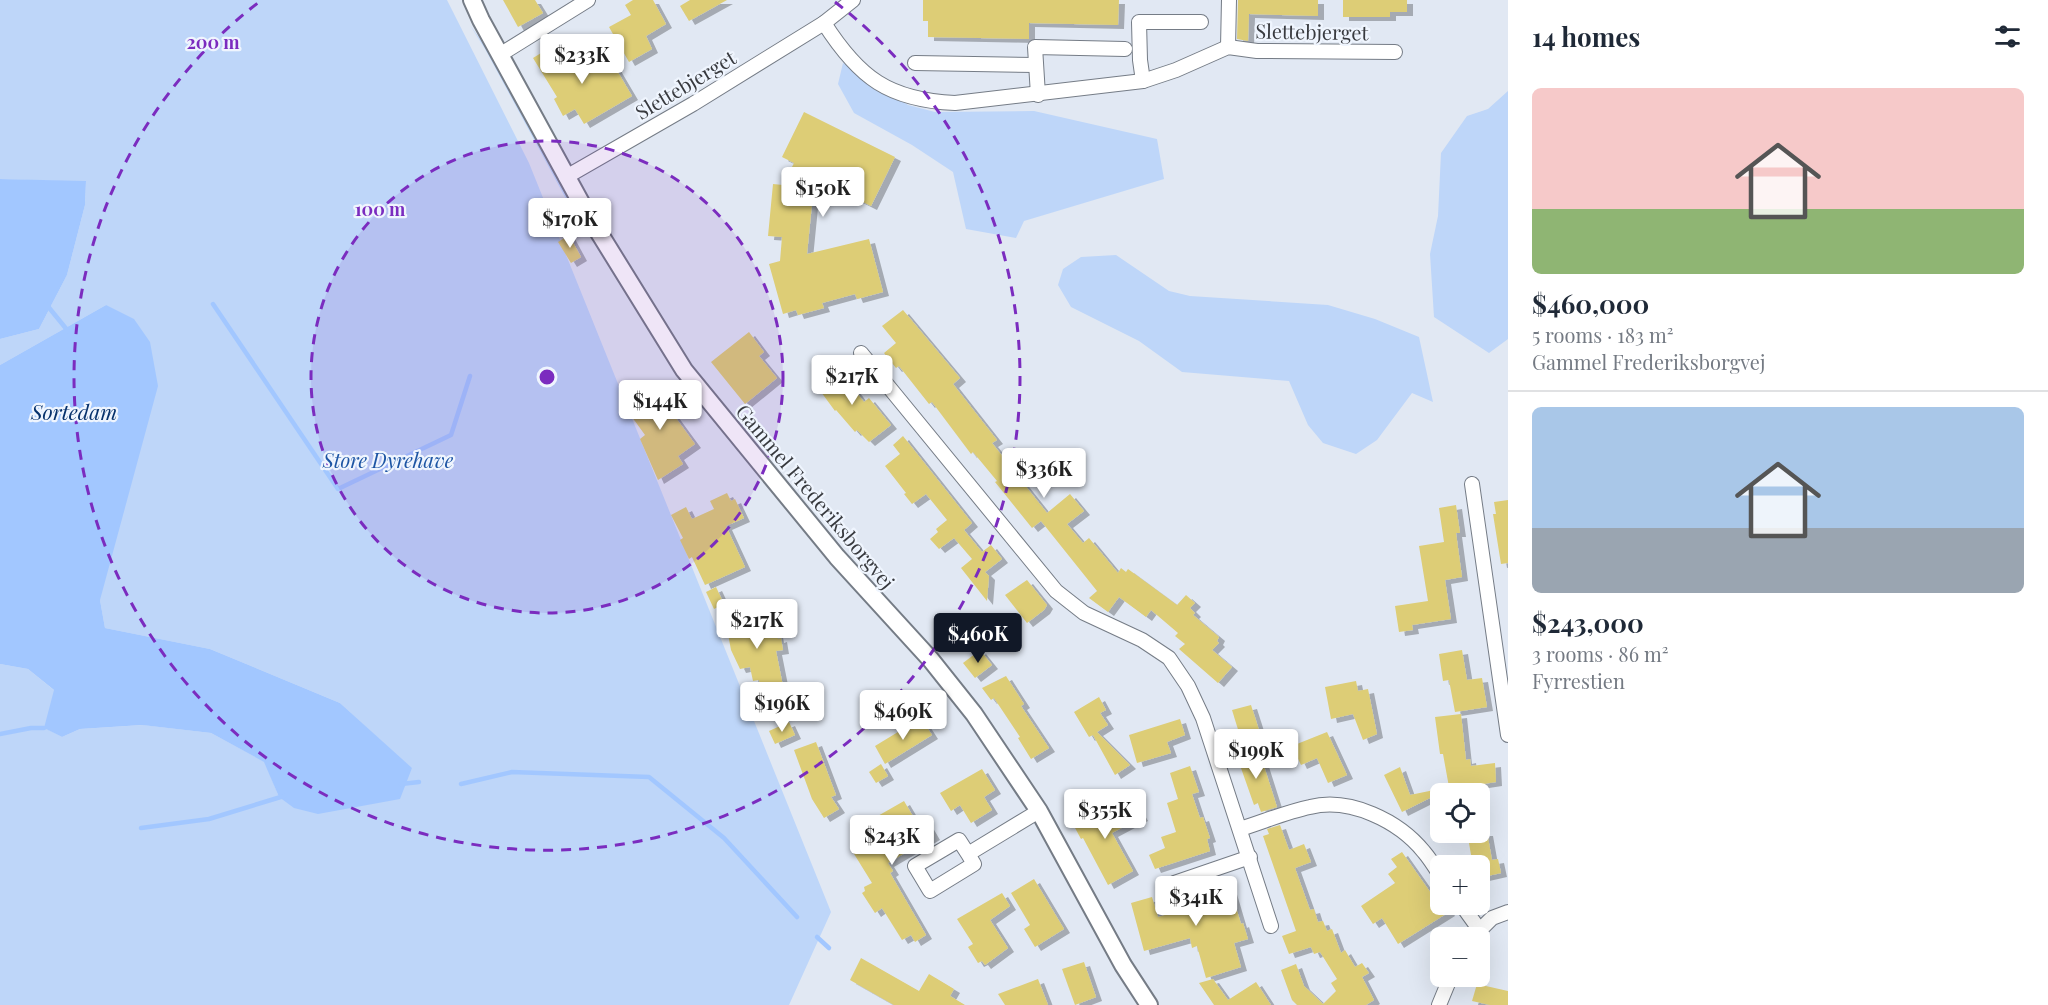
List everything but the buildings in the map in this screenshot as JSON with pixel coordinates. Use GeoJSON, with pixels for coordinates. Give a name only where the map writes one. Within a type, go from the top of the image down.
{"type":"FeatureCollection","features":[{"type":"Feature","properties":{"kind":"street","name":"Gammel Frederiksborgvej"},"geometry":{"type":"LineString","coordinates":[[472,0],[566,177],[684,370],[837,557],[931,660],[974,714],[1039,811],[1123,965],[1149,1005]]}},
{"type":"Feature","properties":{"kind":"street"},"geometry":{"type":"LineString","coordinates":[[501,54],[588,0]]}},
{"type":"Feature","properties":{"kind":"street","name":"Slettebjerget"},"geometry":{"type":"LineString","coordinates":[[566,177],[693,104],[824,23],[853,0]]}},
{"type":"Feature","properties":{"kind":"street","name":"Slettebjerget"},"geometry":{"type":"LineString","coordinates":[[1228,47],[1229,0]]}},
{"type":"Feature","properties":{"kind":"street"},"geometry":{"type":"LineString","coordinates":[[1143,81],[1139,22],[1201,22]]}},
{"type":"Feature","properties":{"kind":"street","name":"Slettebjerget"},"geometry":{"type":"LineString","coordinates":[[824,23],[842,51],[860,70],[880,85],[904,96],[929,102],[955,103],[1038,95],[1143,81],[1176,70],[1228,47],[1257,51],[1395,52]]}},
{"type":"Feature","properties":{"kind":"street"},"geometry":{"type":"LineString","coordinates":[[1038,95],[1035,47],[1125,49]]}},
{"type":"Feature","properties":{"kind":"street"},"geometry":{"type":"LineString","coordinates":[[915,63],[1036,65]]}},
{"type":"Feature","properties":{"kind":"street"},"geometry":{"type":"LineString","coordinates":[[861,352],[1056,591],[1084,613],[1142,640],[1169,658],[1188,686],[1203,718],[1271,926]]}},
{"type":"Feature","properties":{"kind":"street"},"geometry":{"type":"LineString","coordinates":[[1472,484],[1508,735]]}},
{"type":"Feature","properties":{"kind":"street"},"geometry":{"type":"LineString","coordinates":[[1240,829],[1311,806],[1337,805],[1361,811],[1391,823],[1423,851],[1430,861]]}},
{"type":"Feature","properties":{"kind":"street"},"geometry":{"type":"LineString","coordinates":[[968,854],[1039,811]]}},
{"type":"Feature","properties":{"kind":"street"},"geometry":{"type":"LineString","coordinates":[[1174,883],[1250,857]]}},
{"type":"Feature","properties":{"kind":"street"},"geometry":{"type":"LineString","coordinates":[[1482,927],[1492,918],[1508,912]]}},
{"type":"Feature","properties":{"kind":"street"},"geometry":{"type":"LineString","coordinates":[[1438,1005],[1446,987]]}},
{"type":"Feature","properties":{"kind":"green space","name":"Store Dyrehave"},"geometry":{"type":"Polygon","coordinates":[[[0,0],[447,0],[529,163],[831,912],[789,1005],[0,1005],[0,664],[28,669],[55,691],[45,728],[62,737],[80,729],[143,725],[211,733],[265,762],[279,797],[412,769],[340,703],[210,649],[105,628],[100,600],[106,305],[0,365],[0,339],[39,329],[67,275],[85,205],[86,182],[0,179],[0,0]]]}},
{"type":"Feature","properties":{"kind":"green space"},"geometry":{"type":"Polygon","coordinates":[[[470,25],[490,53],[575,212],[573,212],[470,25]]]}},
{"type":"Feature","properties":{"kind":"green space"},"geometry":{"type":"Polygon","coordinates":[[[843,63],[908,105],[935,112],[1034,111],[1157,139],[1164,179],[1024,221],[1016,238],[966,229],[953,172],[912,145],[854,113],[838,84],[843,63]]]}},
{"type":"Feature","properties":{"kind":"green space"},"geometry":{"type":"Polygon","coordinates":[[[1508,91],[1508,339],[1489,353],[1434,317],[1430,254],[1438,216],[1441,153],[1467,116],[1488,109],[1508,91]]]}},
{"type":"Feature","properties":{"kind":"green space"},"geometry":{"type":"Polygon","coordinates":[[[1116,255],[1169,291],[1190,296],[1328,305],[1375,319],[1419,337],[1433,402],[1412,393],[1377,440],[1356,454],[1323,443],[1308,425],[1289,381],[1182,372],[1139,341],[1071,307],[1058,285],[1063,269],[1081,257],[1116,255]]]}},
{"type":"Feature","properties":{"kind":"water"},"geometry":{"type":"Polygon","coordinates":[[[0,179],[86,181],[85,205],[67,275],[39,329],[0,339],[0,179]]]}},
{"type":"Feature","properties":{"kind":"water","name":"Sortedam"},"geometry":{"type":"Polygon","coordinates":[[[106,305],[134,319],[150,342],[158,386],[100,600],[105,628],[210,649],[340,703],[412,768],[400,799],[318,814],[294,808],[279,797],[264,762],[211,733],[142,725],[80,729],[62,737],[44,728],[54,690],[28,669],[0,664],[0,365],[106,305]]]}},
{"type":"Feature","properties":{"kind":"waterway"},"geometry":{"type":"LineString","coordinates":[[46,304],[68,331]]}},
{"type":"Feature","properties":{"kind":"waterway"},"geometry":{"type":"LineString","coordinates":[[213,304],[338,489],[451,435],[470,376]]}},
{"type":"Feature","properties":{"kind":"waterway"},"geometry":{"type":"LineString","coordinates":[[0,734],[44,728]]}},
{"type":"Feature","properties":{"kind":"waterway"},"geometry":{"type":"LineString","coordinates":[[461,784],[512,772],[649,777],[724,838],[797,917]]}},
{"type":"Feature","properties":{"kind":"waterway"},"geometry":{"type":"LineString","coordinates":[[401,784],[419,782]]}},
{"type":"Feature","properties":{"kind":"waterway"},"geometry":{"type":"LineString","coordinates":[[141,828],[209,819],[284,796]]}},
{"type":"Feature","properties":{"kind":"waterway"},"geometry":{"type":"LineString","coordinates":[[817,937],[829,948]]}}]}
